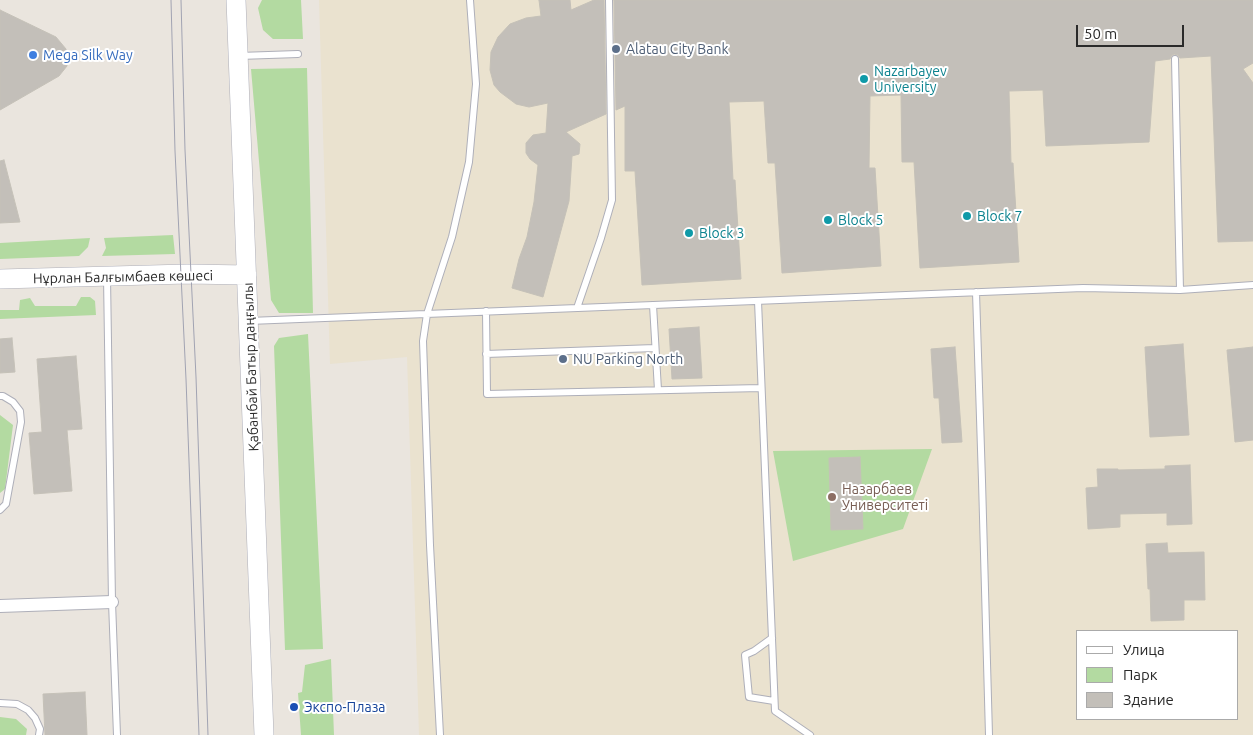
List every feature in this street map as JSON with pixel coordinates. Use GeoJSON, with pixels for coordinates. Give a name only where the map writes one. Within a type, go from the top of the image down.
{"type":"FeatureCollection","features":[{"type":"Feature","properties":{"kind":"main road","name":"Қабанбай Батыр даңғылы"},"geometry":{"type":"LineString","coordinates":[[236,0],[264,735]]}},
{"type":"Feature","properties":{"kind":"main road","name":"Нұрлан Балғымбаев көшесі"},"geometry":{"type":"LineString","coordinates":[[0,279],[187,274],[247,275]]}},
{"type":"Feature","properties":{"kind":"street"},"geometry":{"type":"LineString","coordinates":[[0,606],[112,602]]}},
{"type":"Feature","properties":{"kind":"lane"},"geometry":{"type":"LineString","coordinates":[[440,735],[430,554],[423,341],[427,314],[452,237],[469,162],[476,84],[470,0]]}},
{"type":"Feature","properties":{"kind":"lane"},"geometry":{"type":"LineString","coordinates":[[577,308],[612,200],[609,0]]}},
{"type":"Feature","properties":{"kind":"lane"},"geometry":{"type":"LineString","coordinates":[[238,56],[298,54]]}},
{"type":"Feature","properties":{"kind":"lane"},"geometry":{"type":"LineString","coordinates":[[1175,58],[1180,290]]}},
{"type":"Feature","properties":{"kind":"lane"},"geometry":{"type":"LineString","coordinates":[[108,276],[112,602],[117,735]]}},
{"type":"Feature","properties":{"kind":"lane"},"geometry":{"type":"LineString","coordinates":[[249,321],[976,292],[1088,288],[1180,290],[1253,285]]}},
{"type":"Feature","properties":{"kind":"lane"},"geometry":{"type":"LineString","coordinates":[[976,292],[989,735]]}},
{"type":"Feature","properties":{"kind":"lane"},"geometry":{"type":"LineString","coordinates":[[758,301],[775,711],[810,735]]}},
{"type":"Feature","properties":{"kind":"lane"},"geometry":{"type":"LineString","coordinates":[[653,305],[658,390]]}},
{"type":"Feature","properties":{"kind":"lane"},"geometry":{"type":"LineString","coordinates":[[486,311],[487,394],[761,388]]}},
{"type":"Feature","properties":{"kind":"lane"},"geometry":{"type":"LineString","coordinates":[[486,354],[656,348]]}},
{"type":"Feature","properties":{"kind":"lane"},"geometry":{"type":"LineString","coordinates":[[0,396],[13,402],[20,411],[21,422],[6,504],[0,510]]}},
{"type":"Feature","properties":{"kind":"lane"},"geometry":{"type":"LineString","coordinates":[[772,638],[754,651],[745,654],[749,697],[774,701]]}},
{"type":"Feature","properties":{"kind":"lane"},"geometry":{"type":"LineString","coordinates":[[0,703],[17,704],[28,710],[35,718],[40,729],[39,735]]}},
{"type":"Feature","properties":{"kind":"shaded area","name":"Назарбаев Университеті"},"geometry":{"type":"Polygon","coordinates":[[[319,0],[1253,0],[1253,735],[419,735],[407,357],[330,364],[319,0]]]}},
{"type":"Feature","properties":{"kind":"green space"},"geometry":{"type":"Polygon","coordinates":[[[262,0],[301,0],[303,39],[273,39],[263,30],[258,8],[262,0]]]}},
{"type":"Feature","properties":{"kind":"green space"},"geometry":{"type":"Polygon","coordinates":[[[307,68],[313,313],[279,313],[271,300],[251,69],[307,68]]]}},
{"type":"Feature","properties":{"kind":"green space"},"geometry":{"type":"Polygon","coordinates":[[[173,235],[175,254],[102,256],[106,248],[104,238],[173,235]]]}},
{"type":"Feature","properties":{"kind":"green space"},"geometry":{"type":"Polygon","coordinates":[[[90,238],[88,247],[79,256],[0,259],[0,243],[90,238]]]}},
{"type":"Feature","properties":{"kind":"green space"},"geometry":{"type":"Polygon","coordinates":[[[81,297],[90,297],[95,301],[96,315],[0,319],[0,310],[19,310],[20,300],[30,298],[35,306],[76,306],[81,297]]]}},
{"type":"Feature","properties":{"kind":"green space"},"geometry":{"type":"Polygon","coordinates":[[[308,334],[323,649],[285,650],[274,346],[279,338],[308,334]]]}},
{"type":"Feature","properties":{"kind":"green space"},"geometry":{"type":"Polygon","coordinates":[[[0,415],[13,425],[5,489],[0,493],[0,415]]]}},
{"type":"Feature","properties":{"kind":"green space"},"geometry":{"type":"Polygon","coordinates":[[[932,449],[903,529],[793,561],[773,451],[932,449]]]}},
{"type":"Feature","properties":{"kind":"green space"},"geometry":{"type":"Polygon","coordinates":[[[331,659],[334,735],[301,735],[298,693],[302,692],[305,665],[331,659]]]}},
{"type":"Feature","properties":{"kind":"green space"},"geometry":{"type":"Polygon","coordinates":[[[0,717],[16,719],[27,729],[26,735],[0,735],[0,717]]]}},
{"type":"Feature","properties":{"kind":"building"},"geometry":{"type":"Polygon","coordinates":[[[539,0],[570,0],[571,10],[594,0],[604,0],[606,114],[566,132],[580,144],[579,154],[572,156],[569,201],[543,297],[512,288],[527,237],[534,202],[538,165],[526,153],[526,143],[533,135],[546,133],[548,103],[529,107],[516,104],[494,85],[490,70],[491,52],[498,37],[510,24],[526,18],[541,16],[539,0]]]}},
{"type":"Feature","properties":{"kind":"building","name":"Nazarbayev University"},"geometry":{"type":"Polygon","coordinates":[[[614,0],[1253,0],[1253,63],[1243,69],[1253,83],[1253,241],[1218,242],[1211,56],[1180,58],[1174,54],[1170,59],[1155,61],[1149,142],[1046,146],[1043,90],[1009,91],[1011,163],[1013,163],[1019,262],[920,268],[914,162],[902,162],[901,95],[870,96],[869,168],[875,168],[881,266],[782,273],[775,163],[768,163],[764,101],[729,102],[741,279],[642,285],[635,171],[625,171],[625,106],[616,110],[614,0]]]}},
{"type":"Feature","properties":{"kind":"building","name":"Mega Silk Way"},"geometry":{"type":"Polygon","coordinates":[[[0,10],[56,37],[66,49],[67,66],[59,76],[0,110],[0,10]]]}},
{"type":"Feature","properties":{"kind":"building"},"geometry":{"type":"Polygon","coordinates":[[[4,160],[20,222],[0,223],[0,161],[4,160]]]}},
{"type":"Feature","properties":{"kind":"building"},"geometry":{"type":"Polygon","coordinates":[[[699,327],[702,378],[672,379],[669,329],[699,327]]]}},
{"type":"Feature","properties":{"kind":"building"},"geometry":{"type":"Polygon","coordinates":[[[12,338],[15,372],[0,373],[0,339],[12,338]]]}},
{"type":"Feature","properties":{"kind":"building"},"geometry":{"type":"Polygon","coordinates":[[[1183,344],[1189,435],[1150,437],[1145,347],[1183,344]]]}},
{"type":"Feature","properties":{"kind":"building"},"geometry":{"type":"Polygon","coordinates":[[[955,347],[962,442],[942,443],[939,398],[934,398],[931,349],[955,347]]]}},
{"type":"Feature","properties":{"kind":"building"},"geometry":{"type":"Polygon","coordinates":[[[1253,347],[1253,440],[1235,442],[1227,350],[1253,347]]]}},
{"type":"Feature","properties":{"kind":"building"},"geometry":{"type":"Polygon","coordinates":[[[76,356],[82,429],[67,430],[72,491],[34,494],[29,433],[42,432],[37,359],[76,356]]]}},
{"type":"Feature","properties":{"kind":"building"},"geometry":{"type":"Polygon","coordinates":[[[860,457],[863,529],[831,530],[829,458],[860,457]]]}},
{"type":"Feature","properties":{"kind":"building"},"geometry":{"type":"Polygon","coordinates":[[[1190,465],[1192,524],[1167,525],[1167,513],[1120,514],[1120,527],[1088,529],[1086,488],[1098,487],[1097,469],[1165,469],[1165,466],[1190,465]]]}},
{"type":"Feature","properties":{"kind":"building"},"geometry":{"type":"Polygon","coordinates":[[[1167,543],[1168,553],[1204,552],[1205,600],[1184,600],[1184,620],[1151,621],[1146,544],[1167,543]]]}},
{"type":"Feature","properties":{"kind":"building"},"geometry":{"type":"Polygon","coordinates":[[[85,692],[87,735],[45,735],[43,694],[85,692]]]}},
{"type":"Feature","properties":{"kind":"tram line"},"geometry":{"type":"LineString","coordinates":[[171,0],[175,151],[186,379],[199,735]]}},
{"type":"Feature","properties":{"kind":"tram line"},"geometry":{"type":"LineString","coordinates":[[181,0],[185,150],[196,377],[208,735]]}},
{"type":"Feature","properties":{"kind":"place","name":"Alatau City Bank"},"geometry":{"type":"Point","coordinates":[616,49]}},
{"type":"Feature","properties":{"kind":"place","name":"Mega Silk Way"},"geometry":{"type":"Point","coordinates":[33,55]}},
{"type":"Feature","properties":{"kind":"place","name":"Nazarbayev University"},"geometry":{"type":"Point","coordinates":[864,79]}},
{"type":"Feature","properties":{"kind":"place","name":"Block 7"},"geometry":{"type":"Point","coordinates":[967,216]}},
{"type":"Feature","properties":{"kind":"place","name":"Block 5"},"geometry":{"type":"Point","coordinates":[828,220]}},
{"type":"Feature","properties":{"kind":"place","name":"Block 3"},"geometry":{"type":"Point","coordinates":[689,233]}},
{"type":"Feature","properties":{"kind":"place","name":"NU Parking North"},"geometry":{"type":"Point","coordinates":[563,359]}},
{"type":"Feature","properties":{"kind":"place","name":"Назарбаев Университеті"},"geometry":{"type":"Point","coordinates":[832,497]}},
{"type":"Feature","properties":{"kind":"place","name":"Экспо-Плаза"},"geometry":{"type":"Point","coordinates":[294,707]}}]}
